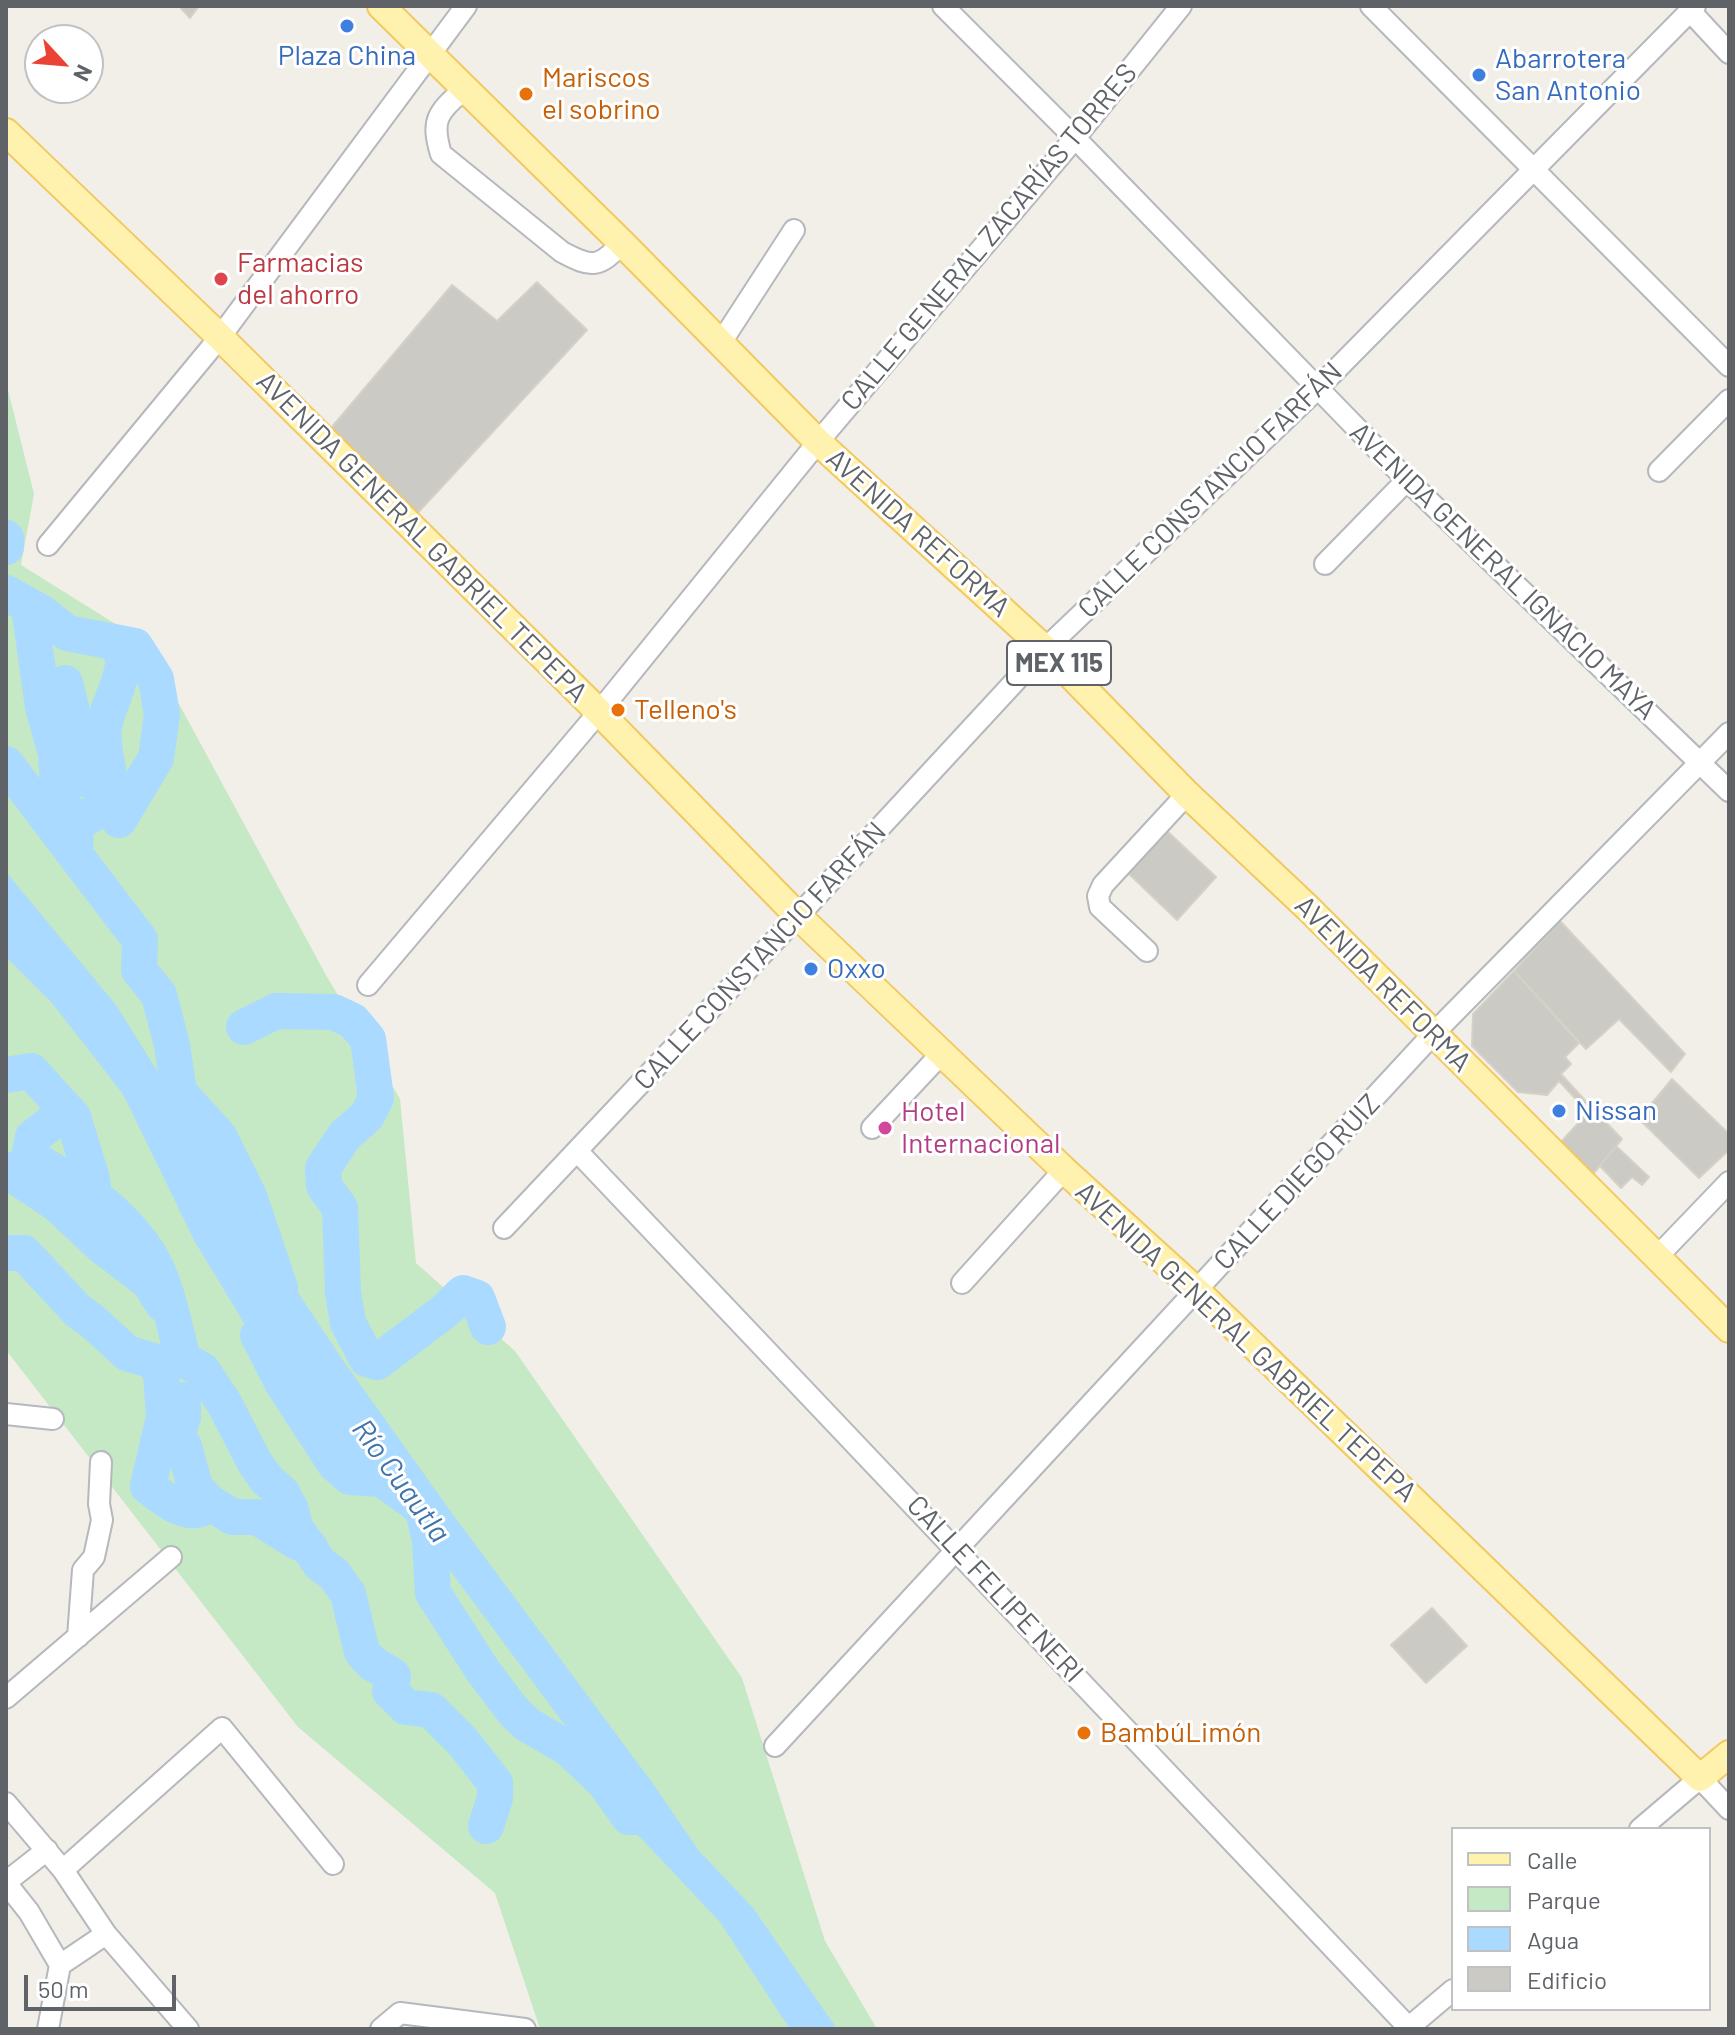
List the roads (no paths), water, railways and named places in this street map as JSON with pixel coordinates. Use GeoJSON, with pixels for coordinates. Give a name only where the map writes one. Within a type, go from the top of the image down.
{"type":"FeatureCollection","features":[{"type":"Feature","properties":{"kind":"main road","name":"AVENIDA REFORMA"},"geometry":{"type":"LineString","coordinates":[[381,6],[622,243],[818,442],[1045,649],[1187,794],[1309,909],[1729,1329]]}},
{"type":"Feature","properties":{"kind":"main road","name":"AVENIDA GENERAL GABRIEL TEPEPA"},"geometry":{"type":"LineString","coordinates":[[6,132],[220,337],[599,712],[798,916],[1064,1170],[1197,1291],[1700,1778]]}},
{"type":"Feature","properties":{"kind":"main road"},"geometry":{"type":"LineString","coordinates":[[1700,1778],[1729,1754]]}},
{"type":"Feature","properties":{"kind":"street"},"geometry":{"type":"LineString","coordinates":[[48,545],[220,337],[466,6]]}},
{"type":"Feature","properties":{"kind":"street","name":"AVENIDA GENERAL IGNACIO MAYA"},"geometry":{"type":"LineString","coordinates":[[943,6],[1407,480],[1729,791]]}},
{"type":"Feature","properties":{"kind":"street","name":"CALLE GENERAL ZACARÍAS TORRES"},"geometry":{"type":"LineString","coordinates":[[368,985],[599,712],[818,442],[1075,138],[1181,6]]}},
{"type":"Feature","properties":{"kind":"street"},"geometry":{"type":"LineString","coordinates":[[1371,6],[1729,366]]}},
{"type":"Feature","properties":{"kind":"street"},"geometry":{"type":"LineString","coordinates":[[1692,8],[1729,53]]}},
{"type":"Feature","properties":{"kind":"street","name":"CALLE CONSTANCIO FARFÁN"},"geometry":{"type":"LineString","coordinates":[[504,1228],[1045,649],[1317,389],[1692,8]]}},
{"type":"Feature","properties":{"kind":"street"},"geometry":{"type":"LineString","coordinates":[[465,88],[440,111],[434,131],[441,154],[562,252],[580,262],[592,265],[606,260],[622,243]]}},
{"type":"Feature","properties":{"kind":"street"},"geometry":{"type":"LineString","coordinates":[[720,344],[794,230]]}},
{"type":"Feature","properties":{"kind":"street"},"geometry":{"type":"LineString","coordinates":[[1659,471],[1729,400]]}},
{"type":"Feature","properties":{"kind":"street"},"geometry":{"type":"LineString","coordinates":[[1325,564],[1407,480]]}},
{"type":"Feature","properties":{"kind":"street","name":"CALLE DIEGO RUIZ"},"geometry":{"type":"LineString","coordinates":[[775,1746],[1434,1033],[1729,733]]}},
{"type":"Feature","properties":{"kind":"street"},"geometry":{"type":"LineString","coordinates":[[1147,951],[1100,907],[1098,896],[1103,885],[1187,794]]}},
{"type":"Feature","properties":{"kind":"street"},"geometry":{"type":"LineString","coordinates":[[872,1128],[942,1053]]}},
{"type":"Feature","properties":{"kind":"street","name":"CALLE FELIPE NERI"},"geometry":{"type":"LineString","coordinates":[[578,1152],[1409,2028]]}},
{"type":"Feature","properties":{"kind":"street"},"geometry":{"type":"LineString","coordinates":[[962,1283],[1064,1170]]}},
{"type":"Feature","properties":{"kind":"street"},"geometry":{"type":"LineString","coordinates":[[1656,1258],[1729,1182]]}},
{"type":"Feature","properties":{"kind":"street"},"geometry":{"type":"LineString","coordinates":[[6,1414],[53,1419]]}},
{"type":"Feature","properties":{"kind":"street"},"geometry":{"type":"LineString","coordinates":[[78,1637],[83,1570],[94,1557],[102,1520],[99,1504],[101,1462]]}},
{"type":"Feature","properties":{"kind":"street"},"geometry":{"type":"LineString","coordinates":[[6,1698],[171,1557]]}},
{"type":"Feature","properties":{"kind":"street"},"geometry":{"type":"LineString","coordinates":[[63,1870],[222,1728],[333,1864]]}},
{"type":"Feature","properties":{"kind":"street"},"geometry":{"type":"LineString","coordinates":[[1642,1827],[1700,1778],[1729,1809]]}},
{"type":"Feature","properties":{"kind":"street"},"geometry":{"type":"LineString","coordinates":[[7,1805],[63,1870],[106,1934],[188,2029]]}},
{"type":"Feature","properties":{"kind":"street"},"geometry":{"type":"LineString","coordinates":[[47,1850],[6,1883],[29,1912],[60,1965],[48,2029]]}},
{"type":"Feature","properties":{"kind":"street"},"geometry":{"type":"LineString","coordinates":[[6,1910],[29,1912]]}},
{"type":"Feature","properties":{"kind":"street"},"geometry":{"type":"LineString","coordinates":[[60,1965],[106,1934]]}},
{"type":"Feature","properties":{"kind":"street"},"geometry":{"type":"LineString","coordinates":[[1409,2028],[1451,1992]]}},
{"type":"Feature","properties":{"kind":"street"},"geometry":{"type":"LineString","coordinates":[[381,2029],[400,2013],[525,2028]]}},
{"type":"Feature","properties":{"kind":"water","name":"Río Cuautla"},"geometry":{"type":"Polygon","coordinates":[[[6,872],[116,1005],[254,1226],[342,1359],[451,1512],[651,1781],[699,1851],[753,1908],[837,2029],[790,2029],[720,1922],[640,1837],[579,1744],[405,1510],[362,1470],[270,1366],[194,1240],[123,1094],[52,1003],[6,957],[6,872]]]}},
{"type":"Feature","properties":{"kind":"waterway"},"geometry":{"type":"LineString","coordinates":[[6,538],[6,547]]}},
{"type":"Feature","properties":{"kind":"waterway"},"geometry":{"type":"LineString","coordinates":[[6,593],[42,613],[67,633],[135,646],[156,679],[162,715],[156,758],[119,820]]}},
{"type":"Feature","properties":{"kind":"waterway"},"geometry":{"type":"LineString","coordinates":[[29,606],[43,707],[56,754],[58,786],[68,817],[76,824]]}},
{"type":"Feature","properties":{"kind":"waterway"},"geometry":{"type":"LineString","coordinates":[[75,853],[76,824],[114,801],[103,734],[123,663],[118,643]]}},
{"type":"Feature","properties":{"kind":"waterway"},"geometry":{"type":"LineString","coordinates":[[65,683],[89,780]]}},
{"type":"Feature","properties":{"kind":"waterway"},"geometry":{"type":"LineString","coordinates":[[6,764],[140,940],[139,970],[159,995],[172,1045],[179,1092],[219,1136],[249,1196],[280,1288]]}},
{"type":"Feature","properties":{"kind":"waterway"},"geometry":{"type":"LineString","coordinates":[[244,1027],[276,1011],[334,1012],[353,1021],[368,1039],[376,1098],[367,1116],[345,1135],[323,1168],[324,1186],[340,1208],[343,1292],[348,1323],[367,1359],[377,1362],[446,1310],[463,1293],[477,1298],[488,1327]]}},
{"type":"Feature","properties":{"kind":"waterway"},"geometry":{"type":"LineString","coordinates":[[6,1075],[31,1071],[73,1117],[92,1179],[94,1196],[116,1215],[146,1250],[164,1287],[183,1359],[202,1370],[224,1403],[255,1463],[267,1480],[282,1493],[295,1527],[320,1564],[334,1574],[348,1594],[362,1652],[372,1663],[393,1676],[390,1691],[406,1707],[431,1710],[463,1742],[495,1783],[495,1798],[486,1826]]}},
{"type":"Feature","properties":{"kind":"waterway"},"geometry":{"type":"LineString","coordinates":[[61,1104],[54,1121],[33,1137],[29,1157],[84,1188],[103,1211]]}},
{"type":"Feature","properties":{"kind":"waterway"},"geometry":{"type":"LineString","coordinates":[[6,1170],[57,1204],[103,1247],[149,1282],[163,1304]]}},
{"type":"Feature","properties":{"kind":"waterway"},"geometry":{"type":"LineString","coordinates":[[6,1253],[24,1253],[78,1311],[127,1353],[153,1361],[161,1373],[164,1417],[148,1486],[186,1509],[194,1510],[210,1503]]}},
{"type":"Feature","properties":{"kind":"waterway","name":"Río Cuautla"},"geometry":{"type":"LineString","coordinates":[[258,1335],[283,1384],[335,1464],[350,1477],[382,1479],[423,1509],[430,1542],[433,1593],[483,1671],[514,1712],[528,1725],[568,1748],[605,1783],[629,1817],[642,1817],[659,1828]]}},
{"type":"Feature","properties":{"kind":"waterway"},"geometry":{"type":"LineString","coordinates":[[183,1400],[183,1417],[177,1436],[184,1446],[195,1487],[210,1503],[233,1517],[257,1517],[310,1547]]}},
{"type":"Feature","properties":{"kind":"place","name":"Plaza China"},"geometry":{"type":"Point","coordinates":[347,26]}},
{"type":"Feature","properties":{"kind":"place","name":"Abarrotera San Antonio"},"geometry":{"type":"Point","coordinates":[1479,75]}},
{"type":"Feature","properties":{"kind":"place","name":"Mariscos el sobrino"},"geometry":{"type":"Point","coordinates":[526,94]}},
{"type":"Feature","properties":{"kind":"place","name":"Farmacias del ahorro"},"geometry":{"type":"Point","coordinates":[221,279]}},
{"type":"Feature","properties":{"kind":"place","name":"Telleno's"},"geometry":{"type":"Point","coordinates":[618,710]}},
{"type":"Feature","properties":{"kind":"place","name":"Oxxo"},"geometry":{"type":"Point","coordinates":[811,969]}},
{"type":"Feature","properties":{"kind":"place","name":"Nissan"},"geometry":{"type":"Point","coordinates":[1559,1111]}},
{"type":"Feature","properties":{"kind":"place","name":"Hotel Internacional"},"geometry":{"type":"Point","coordinates":[885,1128]}},
{"type":"Feature","properties":{"kind":"place","name":"BambúLimón"},"geometry":{"type":"Point","coordinates":[1084,1733]}}]}
